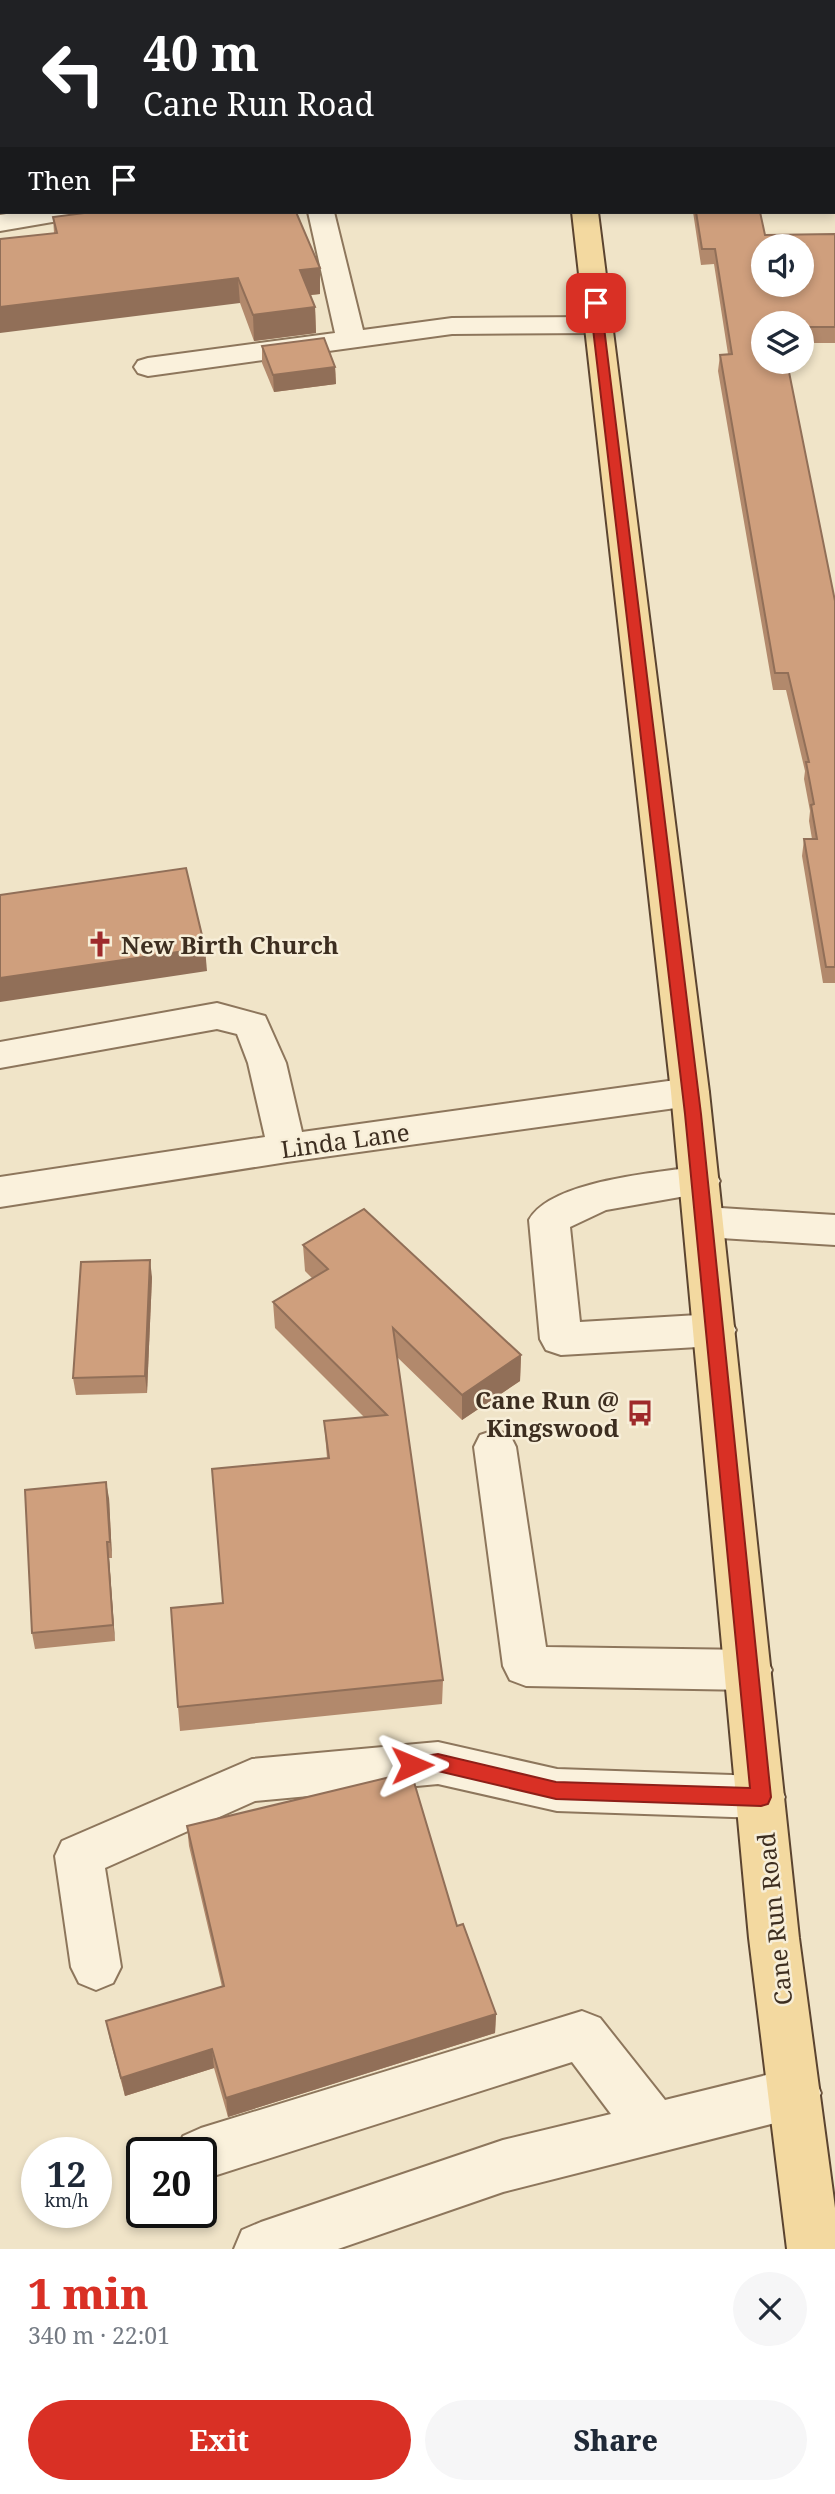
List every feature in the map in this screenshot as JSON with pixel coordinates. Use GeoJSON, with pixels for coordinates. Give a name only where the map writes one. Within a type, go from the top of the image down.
{"type":"FeatureCollection","features":[{"type":"Feature","properties":{"kind":"main road","name":"Cane Run Road"},"geometry":{"type":"LineString","coordinates":[[585,214],[705,1222],[774,1938],[814,2249]]}},
{"type":"Feature","properties":{"kind":"street"},"geometry":{"type":"LineString","coordinates":[[0,223],[52,214]]}},
{"type":"Feature","properties":{"kind":"street"},"geometry":{"type":"LineString","coordinates":[[321,214],[351,340]]}},
{"type":"Feature","properties":{"kind":"street"},"geometry":{"type":"LineString","coordinates":[[148,367],[452,326],[598,326]]}},
{"type":"Feature","properties":{"kind":"street"},"geometry":{"type":"LineString","coordinates":[[0,1055],[217,1016],[252,1025],[267,1063],[287,1148]]}},
{"type":"Feature","properties":{"kind":"street","name":"Linda Lane"},"geometry":{"type":"LineString","coordinates":[[0,1192],[287,1148],[690,1092]]}},
{"type":"Feature","properties":{"kind":"street"},"geometry":{"type":"LineString","coordinates":[[700,1181],[599,1196],[549,1220],[561,1339],[715,1330]]}},
{"type":"Feature","properties":{"kind":"street"},"geometry":{"type":"LineString","coordinates":[[705,1222],[835,1230]]}},
{"type":"Feature","properties":{"kind":"street"},"geometry":{"type":"LineString","coordinates":[[495,1447],[526,1666],[749,1670]]}},
{"type":"Feature","properties":{"kind":"street"},"geometry":{"type":"LineString","coordinates":[[96,1967],[79,1856],[252,1780],[438,1763],[556,1790],[761,1797]]}},
{"type":"Feature","properties":{"kind":"street"},"geometry":{"type":"LineString","coordinates":[[217,2149],[582,2035],[654,2128]]}},
{"type":"Feature","properties":{"kind":"street"},"geometry":{"type":"LineString","coordinates":[[261,2249],[503,2166],[795,2093]]}},
{"type":"Feature","properties":{"kind":"building"},"geometry":{"type":"Polygon","coordinates":[[[76,214],[297,214],[320,268],[300,270],[315,307],[253,315],[238,278],[0,307],[0,239],[57,233],[53,217],[76,214]]]}},
{"type":"Feature","properties":{"kind":"building"},"geometry":{"type":"Polygon","coordinates":[[[696,214],[760,214],[765,234],[751,234],[751,297],[814,297],[814,234],[835,234],[835,327],[814,327],[814,311],[751,311],[751,374],[789,374],[835,601],[835,967],[826,967],[804,839],[817,839],[806,762],[809,762],[788,673],[775,673],[720,355],[732,354],[715,249],[702,249],[696,214]]]}},
{"type":"Feature","properties":{"kind":"building"},"geometry":{"type":"Polygon","coordinates":[[[324,338],[335,367],[273,375],[262,346],[324,338]]]}},
{"type":"Feature","properties":{"kind":"building","name":"New Birth Church"},"geometry":{"type":"Polygon","coordinates":[[[186,868],[205,948],[0,978],[0,895],[186,868]]]}},
{"type":"Feature","properties":{"kind":"building"},"geometry":{"type":"Polygon","coordinates":[[[364,1209],[521,1355],[462,1395],[393,1328],[443,1680],[178,1707],[171,1608],[223,1603],[212,1469],[329,1458],[324,1421],[387,1415],[273,1302],[328,1269],[303,1245],[364,1209]]]}},
{"type":"Feature","properties":{"kind":"building"},"geometry":{"type":"Polygon","coordinates":[[[150,1260],[145,1376],[73,1378],[81,1262],[150,1260]]]}},
{"type":"Feature","properties":{"kind":"building"},"geometry":{"type":"Polygon","coordinates":[[[106,1482],[113,1625],[32,1633],[25,1490],[106,1482]]]}},
{"type":"Feature","properties":{"kind":"building"},"geometry":{"type":"Polygon","coordinates":[[[411,1772],[457,1926],[463,1924],[496,2014],[226,2098],[212,2049],[121,2078],[106,2021],[224,1986],[187,1826],[411,1772]]]}},
{"type":"Feature","properties":{"kind":"place","name":"New Birth Church"},"geometry":{"type":"Point","coordinates":[100,944]}},
{"type":"Feature","properties":{"kind":"place","name":"Cane Run @ Kingswood"},"geometry":{"type":"Point","coordinates":[640,1413]}},
{"type":"Feature","properties":{"kind":"route"},"geometry":{"type":"LineString","coordinates":[[412,1765],[438,1763],[556,1790],[761,1797],[705,1222],[596,303]]}}]}
